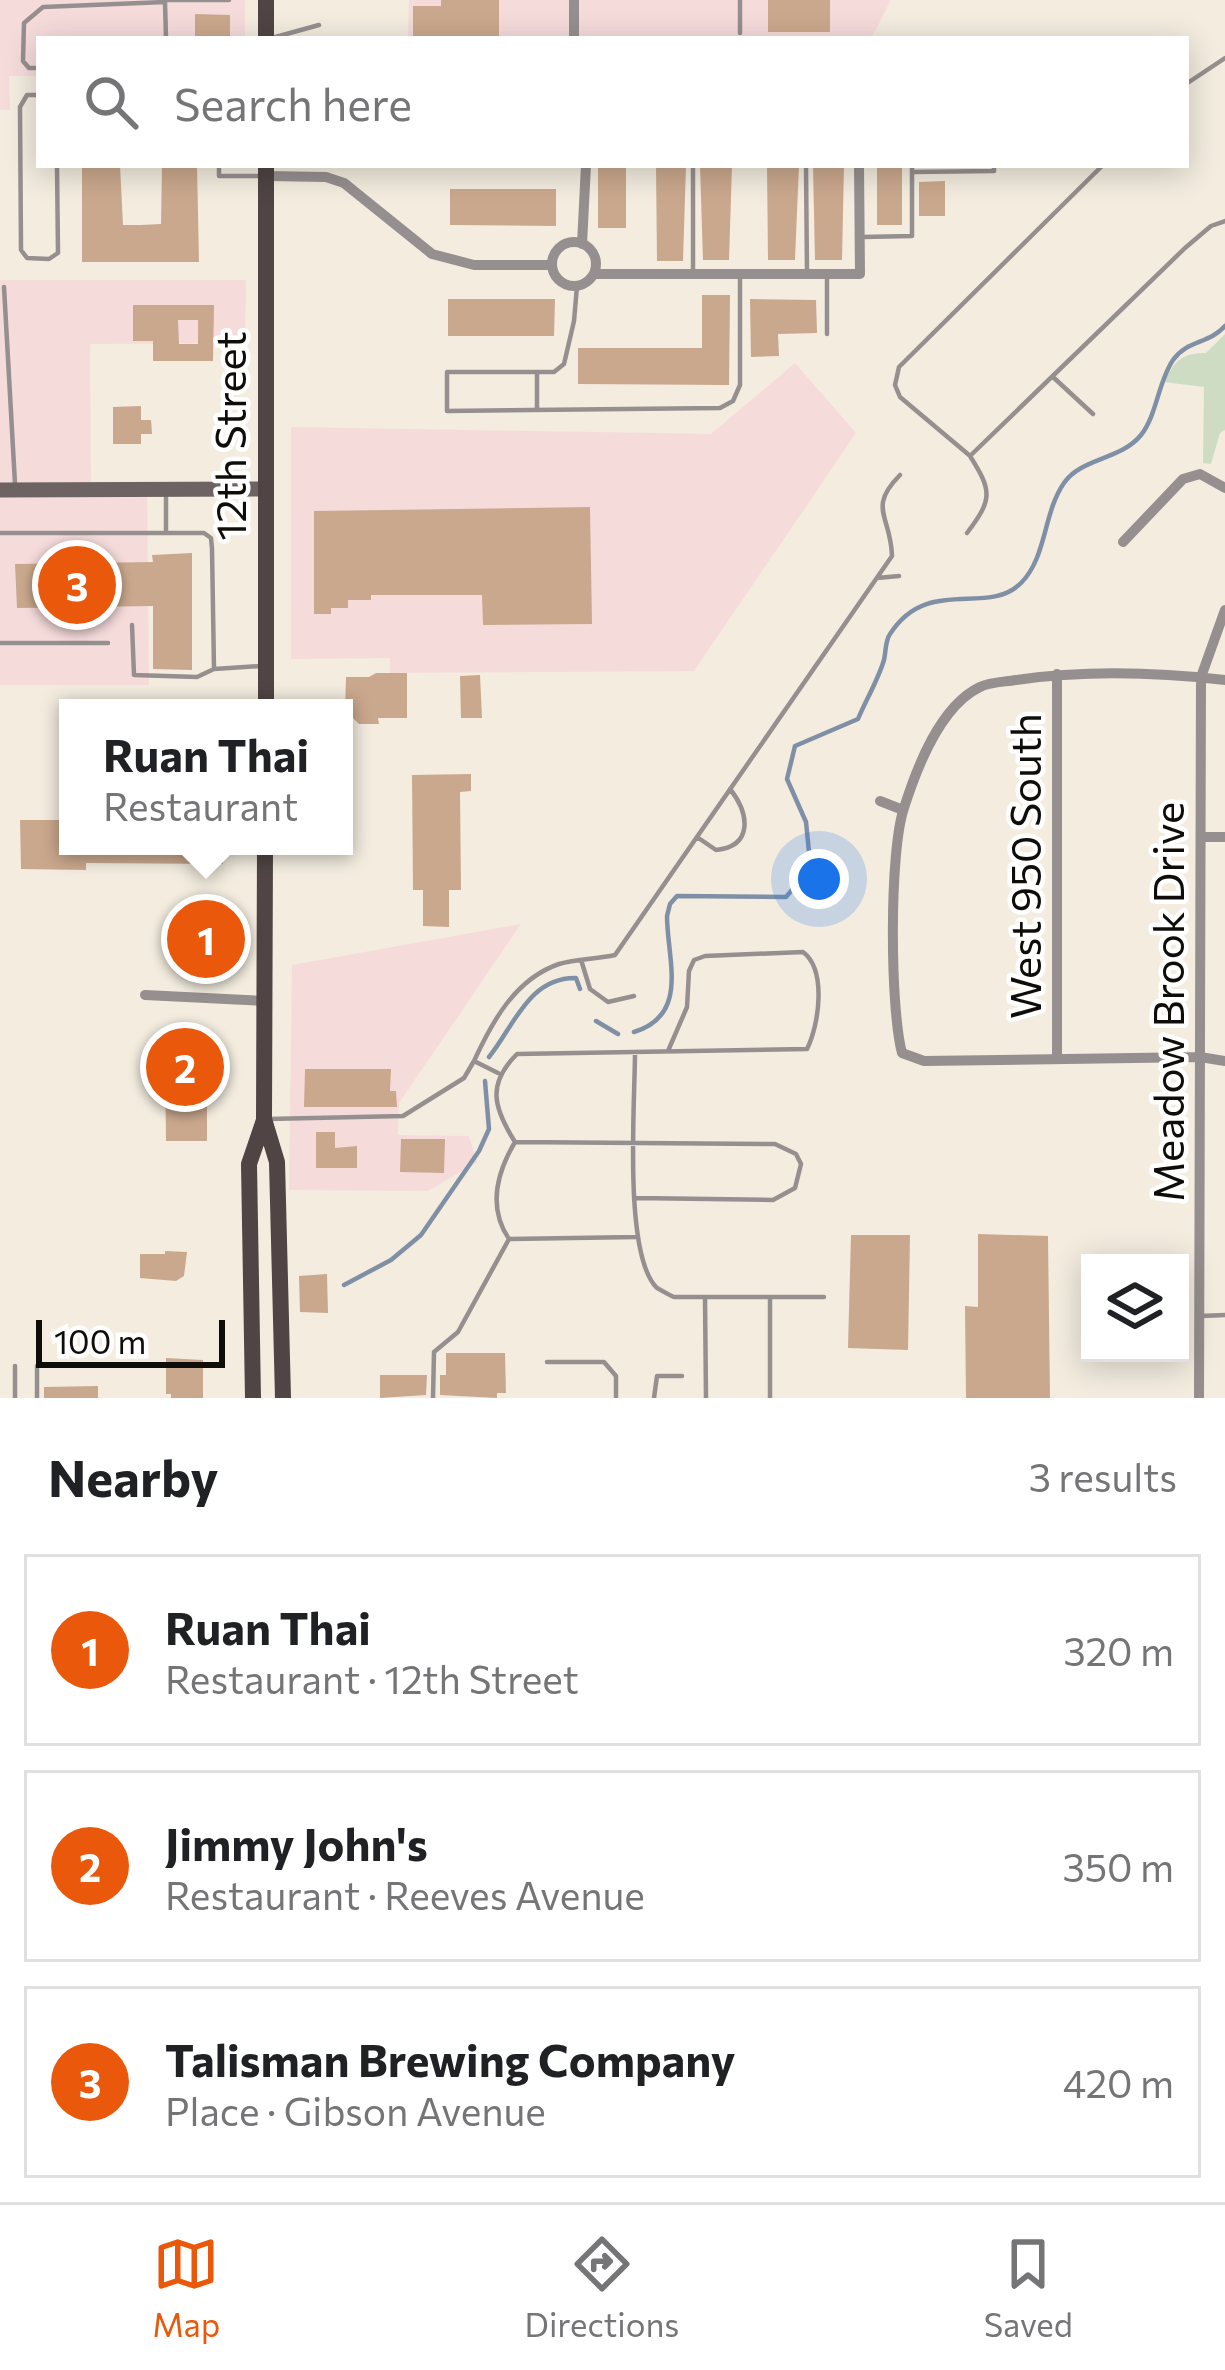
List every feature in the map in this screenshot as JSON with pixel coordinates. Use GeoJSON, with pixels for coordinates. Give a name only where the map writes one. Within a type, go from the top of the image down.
{"type":"FeatureCollection","features":[{"type":"Feature","properties":{"kind":"main road"},"geometry":{"type":"LineString","coordinates":[[266,0],[266,36]]}},
{"type":"Feature","properties":{"kind":"main road","name":"12th Street"},"geometry":{"type":"LineString","coordinates":[[266,170],[266,699]]}},
{"type":"Feature","properties":{"kind":"main road"},"geometry":{"type":"LineString","coordinates":[[265,855],[264,1119],[278,1162],[283,1398]]}},
{"type":"Feature","properties":{"kind":"main road"},"geometry":{"type":"LineString","coordinates":[[253,1398],[249,1164],[264,1119]]}},
{"type":"Feature","properties":{"kind":"street"},"geometry":{"type":"LineString","coordinates":[[574,0],[574,36]]}},
{"type":"Feature","properties":{"kind":"street"},"geometry":{"type":"LineString","coordinates":[[586,168],[582,244],[596,260],[594,274]]}},
{"type":"Feature","properties":{"kind":"street"},"geometry":{"type":"LineString","coordinates":[[582,244],[561,246],[552,265],[557,279],[577,286],[594,274],[860,274],[859,168]]}},
{"type":"Feature","properties":{"kind":"street"},"geometry":{"type":"LineString","coordinates":[[266,170],[344,183],[432,254],[474,265],[552,265]]}},
{"type":"Feature","properties":{"kind":"street"},"geometry":{"type":"LineString","coordinates":[[1123,542],[1183,479],[1200,474],[1225,488]]}},
{"type":"Feature","properties":{"kind":"street"},"geometry":{"type":"LineString","coordinates":[[8,490],[265,489]]}},
{"type":"Feature","properties":{"kind":"street","name":"Meadow Brook Drive"},"geometry":{"type":"LineString","coordinates":[[1198,1398],[1201,677],[1225,610]]}},
{"type":"Feature","properties":{"kind":"street"},"geometry":{"type":"LineString","coordinates":[[1225,680],[1156,673],[1057,674],[983,685],[957,702],[936,734],[902,810],[896,857],[895,1025],[902,1053],[924,1061],[1225,1061]]}},
{"type":"Feature","properties":{"kind":"street","name":"West 950 South"},"geometry":{"type":"LineString","coordinates":[[1057,674],[1057,1058]]}},
{"type":"Feature","properties":{"kind":"street"},"geometry":{"type":"LineString","coordinates":[[880,801],[902,810]]}},
{"type":"Feature","properties":{"kind":"street"},"geometry":{"type":"LineString","coordinates":[[1201,837],[1225,837]]}},
{"type":"Feature","properties":{"kind":"street"},"geometry":{"type":"LineString","coordinates":[[145,994],[264,1001]]}},
{"type":"Feature","properties":{"kind":"lane"},"geometry":{"type":"LineString","coordinates":[[36,68],[28,68],[23,61],[24,23],[43,7],[229,0]]}},
{"type":"Feature","properties":{"kind":"lane"},"geometry":{"type":"LineString","coordinates":[[740,0],[740,33]]}},
{"type":"Feature","properties":{"kind":"lane"},"geometry":{"type":"LineString","coordinates":[[165,1],[166,36]]}},
{"type":"Feature","properties":{"kind":"lane"},"geometry":{"type":"LineString","coordinates":[[277,36],[319,25]]}},
{"type":"Feature","properties":{"kind":"lane"},"geometry":{"type":"LineString","coordinates":[[1189,82],[1225,58]]}},
{"type":"Feature","properties":{"kind":"lane"},"geometry":{"type":"LineString","coordinates":[[36,95],[27,95],[20,107],[21,250],[27,258],[49,259],[58,253],[57,168]]}},
{"type":"Feature","properties":{"kind":"lane"},"geometry":{"type":"LineString","coordinates":[[219,168],[219,176],[266,170]]}},
{"type":"Feature","properties":{"kind":"lane"},"geometry":{"type":"LineString","coordinates":[[693,168],[693,276]]}},
{"type":"Feature","properties":{"kind":"lane"},"geometry":{"type":"LineString","coordinates":[[806,168],[807,274]]}},
{"type":"Feature","properties":{"kind":"lane"},"geometry":{"type":"LineString","coordinates":[[859,237],[912,236],[912,168],[994,168]]}},
{"type":"Feature","properties":{"kind":"lane"},"geometry":{"type":"LineString","coordinates":[[967,532],[982,512],[988,496],[986,482],[970,456],[900,397],[895,386],[899,367],[1100,168]]}},
{"type":"Feature","properties":{"kind":"lane"},"geometry":{"type":"LineString","coordinates":[[970,456],[1185,248],[1211,226],[1225,221]]}},
{"type":"Feature","properties":{"kind":"lane"},"geometry":{"type":"LineString","coordinates":[[826,274],[827,334]]}},
{"type":"Feature","properties":{"kind":"lane"},"geometry":{"type":"LineString","coordinates":[[577,286],[564,364],[554,371],[447,372],[447,411],[720,408],[734,401],[740,385],[740,275]]}},
{"type":"Feature","properties":{"kind":"lane"},"geometry":{"type":"LineString","coordinates":[[4,287],[8,490]]}},
{"type":"Feature","properties":{"kind":"lane"},"geometry":{"type":"LineString","coordinates":[[537,372],[537,410]]}},
{"type":"Feature","properties":{"kind":"lane"},"geometry":{"type":"LineString","coordinates":[[1053,377],[1093,414]]}},
{"type":"Feature","properties":{"kind":"lane"},"geometry":{"type":"LineString","coordinates":[[264,1119],[403,1116],[464,1078],[495,1014],[529,982],[560,964],[615,955],[892,556],[882,493],[900,476]]}},
{"type":"Feature","properties":{"kind":"lane"},"geometry":{"type":"LineString","coordinates":[[166,489],[166,531]]}},
{"type":"Feature","properties":{"kind":"lane"},"geometry":{"type":"LineString","coordinates":[[0,533],[166,531],[211,538],[214,669]]}},
{"type":"Feature","properties":{"kind":"lane"},"geometry":{"type":"LineString","coordinates":[[877,578],[899,576]]}},
{"type":"Feature","properties":{"kind":"lane"},"geometry":{"type":"LineString","coordinates":[[132,626],[134,675],[197,677],[214,669],[266,666]]}},
{"type":"Feature","properties":{"kind":"lane"},"geometry":{"type":"LineString","coordinates":[[0,643],[108,644]]}},
{"type":"Feature","properties":{"kind":"lane"},"geometry":{"type":"LineString","coordinates":[[697,837],[716,850],[732,848],[742,838],[748,822],[730,789]]}},
{"type":"Feature","properties":{"kind":"lane"},"geometry":{"type":"LineString","coordinates":[[515,1142],[496,1092],[498,1073],[517,1054],[668,1052],[807,1049],[814,1036],[818,973],[814,960],[803,952],[694,960],[687,1007],[668,1052]]}},
{"type":"Feature","properties":{"kind":"lane"},"geometry":{"type":"LineString","coordinates":[[582,963],[590,989],[608,1002],[634,996]]}},
{"type":"Feature","properties":{"kind":"lane"},"geometry":{"type":"LineString","coordinates":[[635,1052],[636,1237],[645,1268],[658,1289],[674,1298],[824,1297]]}},
{"type":"Feature","properties":{"kind":"lane"},"geometry":{"type":"LineString","coordinates":[[474,1061],[498,1073]]}},
{"type":"Feature","properties":{"kind":"lane"},"geometry":{"type":"LineString","coordinates":[[515,1142],[776,1144],[796,1154],[801,1164],[795,1187],[773,1200],[636,1198]]}},
{"type":"Feature","properties":{"kind":"lane"},"geometry":{"type":"LineString","coordinates":[[509,1239],[496,1219],[497,1186],[502,1164],[515,1142]]}},
{"type":"Feature","properties":{"kind":"lane"},"geometry":{"type":"LineString","coordinates":[[509,1239],[636,1237]]}},
{"type":"Feature","properties":{"kind":"lane"},"geometry":{"type":"LineString","coordinates":[[433,1398],[434,1352],[458,1332],[509,1239]]}},
{"type":"Feature","properties":{"kind":"lane"},"geometry":{"type":"LineString","coordinates":[[770,1297],[770,1398]]}},
{"type":"Feature","properties":{"kind":"lane"},"geometry":{"type":"LineString","coordinates":[[705,1298],[706,1398]]}},
{"type":"Feature","properties":{"kind":"lane"},"geometry":{"type":"LineString","coordinates":[[1199,1316],[1225,1315]]}},
{"type":"Feature","properties":{"kind":"lane"},"geometry":{"type":"LineString","coordinates":[[547,1362],[604,1362],[616,1376],[616,1398]]}},
{"type":"Feature","properties":{"kind":"lane"},"geometry":{"type":"LineString","coordinates":[[15,1366],[15,1398]]}},
{"type":"Feature","properties":{"kind":"lane"},"geometry":{"type":"LineString","coordinates":[[37,1366],[37,1398]]}},
{"type":"Feature","properties":{"kind":"lane"},"geometry":{"type":"LineString","coordinates":[[654,1398],[657,1376],[682,1376]]}},
{"type":"Feature","properties":{"kind":"shaded area"},"geometry":{"type":"Polygon","coordinates":[[[0,0],[245,0],[245,36],[36,36],[36,76],[9,76],[10,110],[0,110],[0,0]]]}},
{"type":"Feature","properties":{"kind":"shaded area"},"geometry":{"type":"Polygon","coordinates":[[[409,0],[891,0],[873,36],[408,36],[409,0]]]}},
{"type":"Feature","properties":{"kind":"shaded area"},"geometry":{"type":"Polygon","coordinates":[[[0,280],[246,280],[245,343],[90,344],[91,485],[147,486],[149,685],[0,685],[0,280]]]}},
{"type":"Feature","properties":{"kind":"shaded area"},"geometry":{"type":"Polygon","coordinates":[[[795,363],[856,433],[694,671],[390,673],[390,658],[291,659],[291,427],[711,434],[795,363]]]}},
{"type":"Feature","properties":{"kind":"shaded area"},"geometry":{"type":"Polygon","coordinates":[[[521,924],[399,1103],[398,1135],[469,1136],[477,1162],[428,1191],[289,1190],[292,965],[521,924]]]}},
{"type":"Feature","properties":{"kind":"green space"},"geometry":{"type":"Polygon","coordinates":[[[1225,334],[1225,430],[1211,464],[1203,463],[1204,387],[1164,382],[1180,360],[1206,353],[1225,334]]]}},
{"type":"Feature","properties":{"kind":"building"},"geometry":{"type":"Polygon","coordinates":[[[441,0],[499,0],[499,36],[413,36],[413,6],[441,6],[441,0]]]}},
{"type":"Feature","properties":{"kind":"building"},"geometry":{"type":"Polygon","coordinates":[[[768,0],[830,0],[830,32],[768,32],[768,0]]]}},
{"type":"Feature","properties":{"kind":"building"},"geometry":{"type":"Polygon","coordinates":[[[195,14],[230,15],[230,36],[195,36],[195,14]]]}},
{"type":"Feature","properties":{"kind":"building"},"geometry":{"type":"Polygon","coordinates":[[[82,168],[120,168],[123,225],[141,225],[161,224],[162,168],[197,168],[199,262],[82,262],[82,168]]]}},
{"type":"Feature","properties":{"kind":"building"},"geometry":{"type":"Polygon","coordinates":[[[598,168],[626,168],[626,228],[598,228],[598,168]]]}},
{"type":"Feature","properties":{"kind":"building"},"geometry":{"type":"Polygon","coordinates":[[[656,168],[686,168],[683,261],[657,261],[656,168]]]}},
{"type":"Feature","properties":{"kind":"building"},"geometry":{"type":"Polygon","coordinates":[[[700,168],[732,168],[729,260],[703,260],[700,168]]]}},
{"type":"Feature","properties":{"kind":"building"},"geometry":{"type":"Polygon","coordinates":[[[767,168],[799,168],[795,260],[768,260],[767,168]]]}},
{"type":"Feature","properties":{"kind":"building"},"geometry":{"type":"Polygon","coordinates":[[[813,168],[844,168],[842,260],[815,260],[813,168]]]}},
{"type":"Feature","properties":{"kind":"building"},"geometry":{"type":"Polygon","coordinates":[[[877,168],[902,168],[902,225],[877,225],[877,168]]]}},
{"type":"Feature","properties":{"kind":"building"},"geometry":{"type":"Polygon","coordinates":[[[945,181],[945,216],[919,216],[919,182],[945,181]]]}},
{"type":"Feature","properties":{"kind":"building"},"geometry":{"type":"Polygon","coordinates":[[[450,189],[556,189],[556,226],[450,225],[450,189]]]}},
{"type":"Feature","properties":{"kind":"building"},"geometry":{"type":"Polygon","coordinates":[[[702,295],[730,295],[729,385],[578,384],[578,348],[702,348],[702,295]]]}},
{"type":"Feature","properties":{"kind":"building"},"geometry":{"type":"Polygon","coordinates":[[[448,299],[555,299],[554,336],[448,336],[448,299]]]}},
{"type":"Feature","properties":{"kind":"building"},"geometry":{"type":"Polygon","coordinates":[[[750,299],[816,300],[817,333],[778,334],[779,356],[751,357],[750,299]]]}},
{"type":"Feature","properties":{"kind":"building"},"geometry":{"type":"Polygon","coordinates":[[[133,305],[214,305],[213,361],[153,361],[153,341],[133,341],[133,305]],[[178,320],[179,344],[198,344],[198,320],[178,320]]]}},
{"type":"Feature","properties":{"kind":"building"},"geometry":{"type":"Polygon","coordinates":[[[141,406],[141,420],[151,420],[152,434],[141,434],[141,444],[113,444],[113,407],[141,406]]]}},
{"type":"Feature","properties":{"kind":"building"},"geometry":{"type":"Polygon","coordinates":[[[590,507],[592,624],[483,625],[482,595],[371,595],[371,600],[348,600],[348,608],[331,608],[331,614],[314,614],[314,511],[590,507]]]}},
{"type":"Feature","properties":{"kind":"building"},"geometry":{"type":"Polygon","coordinates":[[[192,553],[192,670],[153,669],[153,606],[17,608],[15,564],[153,562],[152,555],[192,553]]]}},
{"type":"Feature","properties":{"kind":"building"},"geometry":{"type":"Polygon","coordinates":[[[407,673],[407,718],[359,724],[353,718],[353,699],[345,699],[346,677],[407,673]]]}},
{"type":"Feature","properties":{"kind":"building"},"geometry":{"type":"Polygon","coordinates":[[[480,675],[482,718],[461,718],[460,676],[480,675]]]}},
{"type":"Feature","properties":{"kind":"building"},"geometry":{"type":"Polygon","coordinates":[[[471,774],[471,791],[460,792],[461,890],[449,890],[449,927],[423,926],[423,890],[413,890],[412,775],[471,774]]]}},
{"type":"Feature","properties":{"kind":"building"},"geometry":{"type":"Polygon","coordinates":[[[20,820],[59,820],[59,855],[222,855],[223,864],[86,863],[86,870],[21,869],[20,820]]]}},
{"type":"Feature","properties":{"kind":"building"},"geometry":{"type":"Polygon","coordinates":[[[227,927],[228,950],[184,951],[183,928],[227,927]]]}},
{"type":"Feature","properties":{"kind":"building"},"geometry":{"type":"Polygon","coordinates":[[[165,1057],[207,1060],[207,1141],[166,1141],[165,1057]]]}},
{"type":"Feature","properties":{"kind":"building"},"geometry":{"type":"Polygon","coordinates":[[[305,1069],[391,1069],[390,1091],[396,1091],[397,1107],[304,1107],[305,1069]]]}},
{"type":"Feature","properties":{"kind":"building"},"geometry":{"type":"Polygon","coordinates":[[[316,1132],[335,1132],[335,1148],[357,1146],[357,1168],[316,1168],[316,1132]]]}},
{"type":"Feature","properties":{"kind":"building"},"geometry":{"type":"Polygon","coordinates":[[[401,1139],[445,1139],[444,1173],[400,1172],[401,1139]]]}},
{"type":"Feature","properties":{"kind":"building"},"geometry":{"type":"Polygon","coordinates":[[[978,1234],[1048,1236],[1050,1398],[966,1398],[965,1306],[978,1307],[978,1234]]]}},
{"type":"Feature","properties":{"kind":"building"},"geometry":{"type":"Polygon","coordinates":[[[851,1235],[910,1235],[908,1350],[848,1348],[851,1235]]]}},
{"type":"Feature","properties":{"kind":"building"},"geometry":{"type":"Polygon","coordinates":[[[187,1252],[184,1276],[176,1281],[140,1278],[140,1254],[187,1252]]]}},
{"type":"Feature","properties":{"kind":"building"},"geometry":{"type":"Polygon","coordinates":[[[327,1274],[328,1313],[300,1312],[299,1276],[327,1274]]]}},
{"type":"Feature","properties":{"kind":"building"},"geometry":{"type":"Polygon","coordinates":[[[446,1353],[505,1353],[506,1393],[497,1393],[497,1398],[440,1395],[446,1353]]]}},
{"type":"Feature","properties":{"kind":"building"},"geometry":{"type":"Polygon","coordinates":[[[166,1358],[203,1360],[203,1398],[166,1394],[166,1358]]]}},
{"type":"Feature","properties":{"kind":"building"},"geometry":{"type":"Polygon","coordinates":[[[380,1375],[427,1375],[426,1395],[380,1398],[380,1375]]]}},
{"type":"Feature","properties":{"kind":"building"},"geometry":{"type":"Polygon","coordinates":[[[98,1386],[98,1398],[44,1398],[44,1387],[98,1386]]]}},
{"type":"Feature","properties":{"kind":"waterway"},"geometry":{"type":"LineString","coordinates":[[634,1032],[663,1013],[669,999],[667,916],[677,896],[786,897],[802,878],[809,852],[806,822],[787,779],[795,746],[858,719],[881,667],[888,637],[905,616],[939,601],[1007,593],[1021,583],[1036,561],[1064,483],[1080,468],[1133,443],[1146,427],[1173,360],[1225,326]]}},
{"type":"Feature","properties":{"kind":"waterway"},"geometry":{"type":"LineString","coordinates":[[489,1057],[534,994],[560,980],[576,978],[580,989]]}},
{"type":"Feature","properties":{"kind":"waterway"},"geometry":{"type":"LineString","coordinates":[[596,1021],[618,1034]]}},
{"type":"Feature","properties":{"kind":"waterway"},"geometry":{"type":"LineString","coordinates":[[344,1285],[391,1260],[421,1235],[489,1129],[485,1081]]}},
{"type":"Feature","properties":{"kind":"place","name":"Talisman Brewing Company"},"geometry":{"type":"Point","coordinates":[77,585]}},
{"type":"Feature","properties":{"kind":"place","name":"Ruan Thai"},"geometry":{"type":"Point","coordinates":[206,939]}},
{"type":"Feature","properties":{"kind":"place","name":"Jimmy John's"},"geometry":{"type":"Point","coordinates":[185,1067]}}]}
